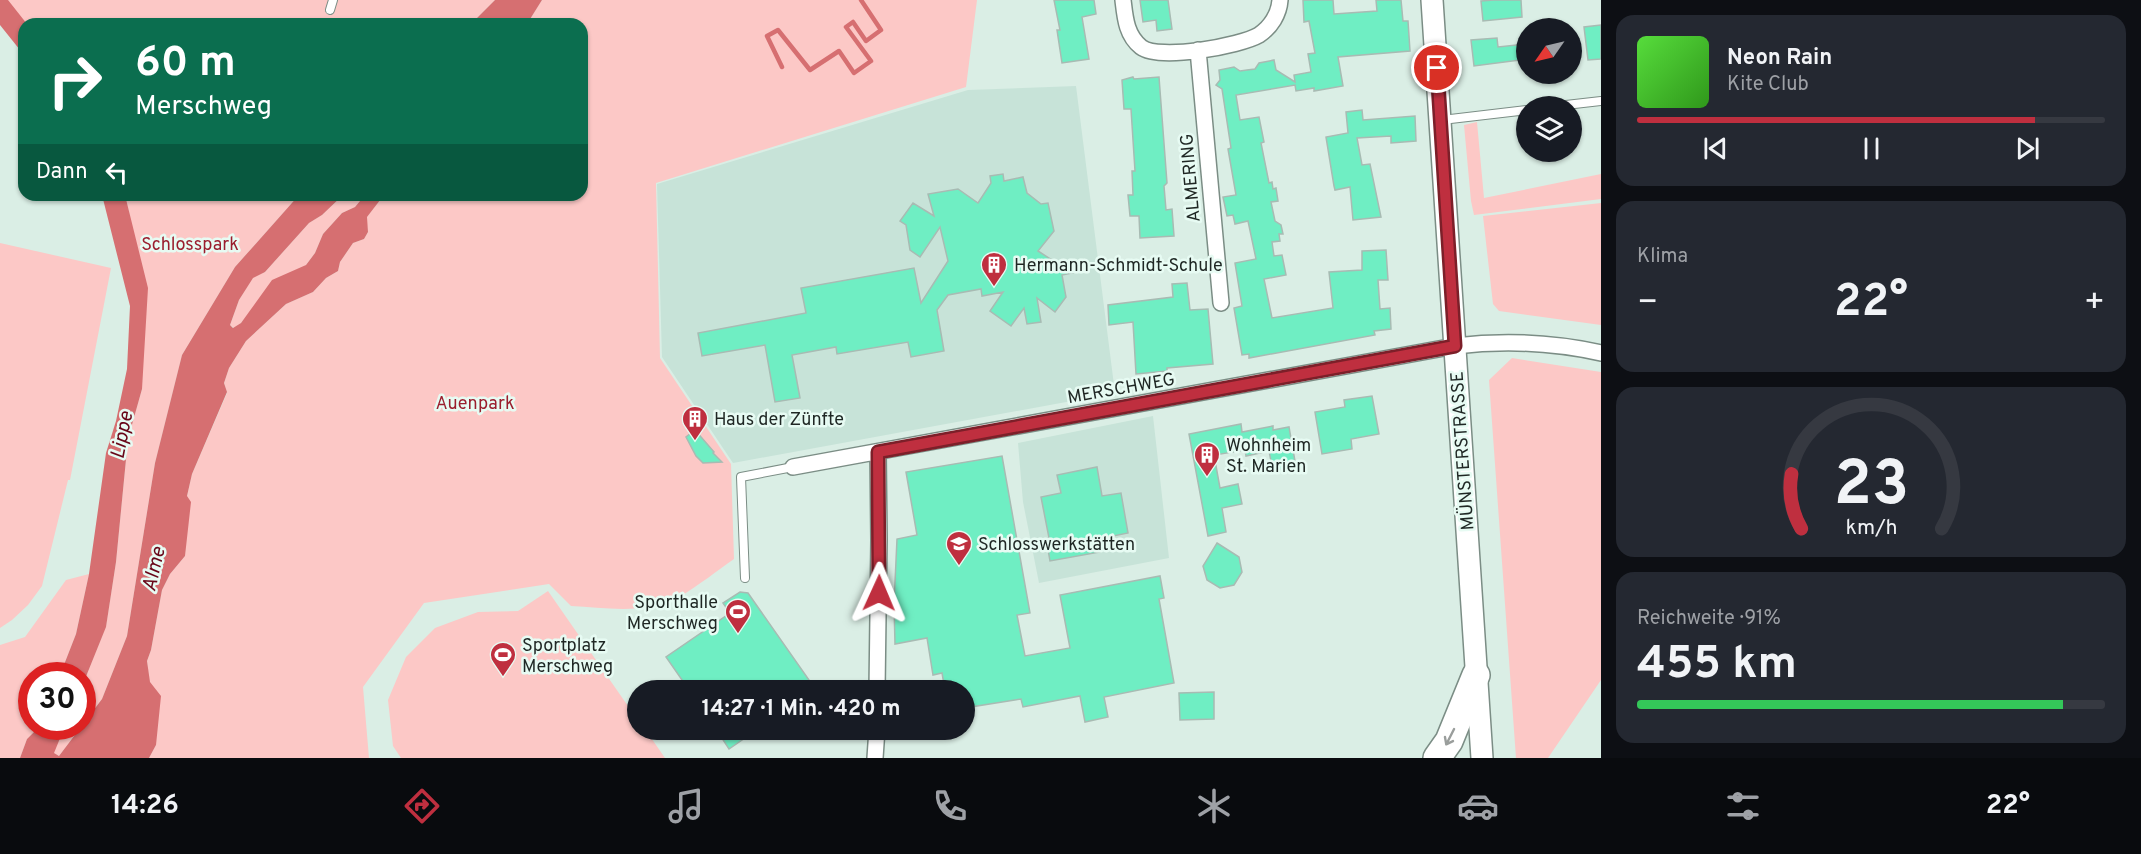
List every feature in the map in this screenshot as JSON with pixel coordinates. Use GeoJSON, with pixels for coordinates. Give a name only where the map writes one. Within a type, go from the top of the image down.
{"type":"FeatureCollection","features":[{"type":"Feature","properties":{"kind":"highway"},"geometry":{"type":"LineString","coordinates":[[1437,758],[1449,741],[1476,675]]}},
{"type":"Feature","properties":{"kind":"main road","name":"MÜNSTERSTRASSE"},"geometry":{"type":"LineString","coordinates":[[1432,0],[1482,758]]}},
{"type":"Feature","properties":{"kind":"street"},"geometry":{"type":"LineString","coordinates":[[1123,0],[1130,35],[1146,50],[1170,54],[1241,42],[1261,34],[1273,21],[1280,0]]}},
{"type":"Feature","properties":{"kind":"street","name":"ALMERING"},"geometry":{"type":"LineString","coordinates":[[1198,50],[1221,303]]}},
{"type":"Feature","properties":{"kind":"street","name":"MERSCHWEG"},"geometry":{"type":"LineString","coordinates":[[793,466],[1455,346],[1484,342],[1541,343],[1601,353]]}},
{"type":"Feature","properties":{"kind":"street"},"geometry":{"type":"LineString","coordinates":[[877,680],[878,452]]}},
{"type":"Feature","properties":{"kind":"street"},"geometry":{"type":"LineString","coordinates":[[875,758],[876,740]]}},
{"type":"Feature","properties":{"kind":"lane"},"geometry":{"type":"LineString","coordinates":[[330,10],[333,0]]}},
{"type":"Feature","properties":{"kind":"lane"},"geometry":{"type":"LineString","coordinates":[[1582,103],[1601,101]]}},
{"type":"Feature","properties":{"kind":"lane"},"geometry":{"type":"LineString","coordinates":[[1440,120],[1516,111]]}},
{"type":"Feature","properties":{"kind":"lane"},"geometry":{"type":"LineString","coordinates":[[745,578],[741,477],[793,466]]}},
{"type":"Feature","properties":{"kind":"shaded area"},"geometry":{"type":"Polygon","coordinates":[[[1076,86],[1115,393],[733,463],[662,357],[657,184],[968,90],[1076,86]]]}},
{"type":"Feature","properties":{"kind":"shaded area"},"geometry":{"type":"Polygon","coordinates":[[[1153,416],[1169,558],[1039,583],[1023,502],[1018,443],[1153,416]]]}},
{"type":"Feature","properties":{"kind":"green space"},"geometry":{"type":"Polygon","coordinates":[[[7,0],[495,0],[477,18],[20,18],[7,0]]]}},
{"type":"Feature","properties":{"kind":"green space","name":"Auenpark"},"geometry":{"type":"Polygon","coordinates":[[[542,0],[977,0],[966,87],[656,183],[660,358],[731,464],[734,559],[681,596],[655,606],[641,608],[571,606],[549,584],[424,603],[363,687],[369,758],[149,758],[156,745],[147,661],[162,590],[170,574],[185,556],[187,496],[192,474],[227,393],[224,383],[229,368],[246,341],[286,304],[313,292],[326,278],[338,271],[340,262],[353,243],[364,239],[368,232],[366,218],[379,201],[588,201],[588,18],[531,18],[542,0]]]}},
{"type":"Feature","properties":{"kind":"green space"},"geometry":{"type":"Polygon","coordinates":[[[1477,122],[1484,198],[1601,174],[1601,199],[1474,215],[1464,125],[1477,122]]]}},
{"type":"Feature","properties":{"kind":"green space","name":"Schlosspark"},"geometry":{"type":"Polygon","coordinates":[[[126,201],[294,201],[235,267],[182,355],[155,463],[127,636],[102,699],[96,707],[96,662],[92,662],[106,626],[116,562],[128,439],[142,389],[126,201]]]}},
{"type":"Feature","properties":{"kind":"green space"},"geometry":{"type":"Polygon","coordinates":[[[337,201],[360,201],[355,207],[342,213],[323,234],[315,253],[306,265],[256,304],[241,323],[234,328],[230,325],[239,300],[253,277],[265,272],[309,223],[322,215],[337,201]]]}},
{"type":"Feature","properties":{"kind":"green space"},"geometry":{"type":"Polygon","coordinates":[[[1601,203],[1601,325],[1499,311],[1493,304],[1483,216],[1601,203]]]}},
{"type":"Feature","properties":{"kind":"green space"},"geometry":{"type":"Polygon","coordinates":[[[0,243],[111,268],[70,480],[68,480],[42,586],[28,605],[0,628],[0,243]]]}},
{"type":"Feature","properties":{"kind":"green space"},"geometry":{"type":"Polygon","coordinates":[[[1512,358],[1601,372],[1601,680],[1548,758],[1516,758],[1489,380],[1512,358]]]}},
{"type":"Feature","properties":{"kind":"green space"},"geometry":{"type":"Polygon","coordinates":[[[89,574],[76,634],[65,662],[18,662],[18,740],[27,740],[20,758],[0,758],[0,645],[25,637],[66,580],[89,574]]]}},
{"type":"Feature","properties":{"kind":"green space","name":"Sportplatz Merschweg"},"geometry":{"type":"Polygon","coordinates":[[[548,591],[627,705],[627,740],[653,740],[665,758],[401,758],[393,746],[388,700],[406,657],[435,628],[478,612],[518,611],[548,591]]]}},
{"type":"Feature","properties":{"kind":"green space"},"geometry":{"type":"Polygon","coordinates":[[[59,740],[71,740],[59,756],[53,753],[59,740]]]}},
{"type":"Feature","properties":{"kind":"water"},"geometry":{"type":"Polygon","coordinates":[[[0,0],[8,0],[22,18],[18,18],[18,48],[0,25],[0,0]]]}},
{"type":"Feature","properties":{"kind":"water"},"geometry":{"type":"Polygon","coordinates":[[[495,0],[542,0],[531,18],[477,18],[495,0]]]}},
{"type":"Feature","properties":{"kind":"water","name":"Lippe"},"geometry":{"type":"Polygon","coordinates":[[[104,201],[126,201],[148,288],[142,389],[128,439],[116,562],[106,627],[92,662],[65,662],[76,634],[89,574],[106,453],[116,421],[127,369],[130,306],[104,201]]]}},
{"type":"Feature","properties":{"kind":"water","name":"Alme"},"geometry":{"type":"Polygon","coordinates":[[[294,201],[337,201],[322,215],[309,223],[265,272],[253,278],[239,300],[230,325],[233,328],[241,323],[272,280],[306,265],[315,253],[323,234],[342,213],[355,207],[360,201],[379,201],[367,217],[368,232],[364,239],[353,243],[340,262],[338,271],[326,278],[313,292],[286,304],[246,341],[229,368],[224,383],[227,392],[192,474],[187,496],[191,502],[185,556],[170,574],[162,590],[147,661],[150,682],[161,696],[156,745],[149,758],[20,758],[27,740],[59,740],[54,753],[59,756],[71,740],[96,740],[96,707],[102,699],[127,636],[155,463],[182,355],[235,267],[294,201]]]}},
{"type":"Feature","properties":{"kind":"building"},"geometry":{"type":"Polygon","coordinates":[[[1054,0],[1094,0],[1096,14],[1082,17],[1089,59],[1062,63],[1057,30],[1060,30],[1054,0]]]}},
{"type":"Feature","properties":{"kind":"building"},"geometry":{"type":"Polygon","coordinates":[[[1140,0],[1168,0],[1172,29],[1157,31],[1156,20],[1143,22],[1140,0]]]}},
{"type":"Feature","properties":{"kind":"building"},"geometry":{"type":"Polygon","coordinates":[[[1303,0],[1333,0],[1334,14],[1377,11],[1376,0],[1401,0],[1403,21],[1408,21],[1410,51],[1338,57],[1343,86],[1314,91],[1314,88],[1296,91],[1295,85],[1236,95],[1240,120],[1259,117],[1264,142],[1261,143],[1269,183],[1272,182],[1273,189],[1276,188],[1278,201],[1271,202],[1275,221],[1281,225],[1283,234],[1279,234],[1280,241],[1272,242],[1274,256],[1282,255],[1286,275],[1264,279],[1272,318],[1333,308],[1329,272],[1362,270],[1362,251],[1386,250],[1388,280],[1378,280],[1380,309],[1390,308],[1391,329],[1374,331],[1375,335],[1249,358],[1249,354],[1242,355],[1234,308],[1242,306],[1235,263],[1256,259],[1248,221],[1235,224],[1233,215],[1227,216],[1223,197],[1236,195],[1228,149],[1231,148],[1222,89],[1216,85],[1220,80],[1219,70],[1234,67],[1240,71],[1255,69],[1259,63],[1274,60],[1276,70],[1295,82],[1294,75],[1311,72],[1308,54],[1315,53],[1309,21],[1304,22],[1303,0]]]}},
{"type":"Feature","properties":{"kind":"building"},"geometry":{"type":"Polygon","coordinates":[[[1521,0],[1522,17],[1483,21],[1481,1],[1521,0]]]}},
{"type":"Feature","properties":{"kind":"building"},"geometry":{"type":"Polygon","coordinates":[[[1601,25],[1601,59],[1588,60],[1584,27],[1601,25]]]}},
{"type":"Feature","properties":{"kind":"building"},"geometry":{"type":"Polygon","coordinates":[[[1497,38],[1498,47],[1516,45],[1516,60],[1474,66],[1471,40],[1497,38]]]}},
{"type":"Feature","properties":{"kind":"building"},"geometry":{"type":"Polygon","coordinates":[[[1133,77],[1134,79],[1159,77],[1167,183],[1164,186],[1166,210],[1172,209],[1174,236],[1140,238],[1139,216],[1130,216],[1128,195],[1133,195],[1132,171],[1135,171],[1131,109],[1124,109],[1122,80],[1133,77]]]}},
{"type":"Feature","properties":{"kind":"building"},"geometry":{"type":"Polygon","coordinates":[[[1362,110],[1363,120],[1415,116],[1416,141],[1391,143],[1391,136],[1357,138],[1362,165],[1370,164],[1381,217],[1353,220],[1350,187],[1335,190],[1326,137],[1348,133],[1346,112],[1362,110]]]}},
{"type":"Feature","properties":{"kind":"building","name":"Hermann-Schmidt-Schule"},"geometry":{"type":"Polygon","coordinates":[[[1003,174],[1004,181],[1023,177],[1027,193],[1041,204],[1048,203],[1054,231],[1038,251],[1072,273],[1062,275],[1066,297],[1055,312],[1037,298],[1041,322],[1027,324],[1024,308],[1011,326],[990,311],[1003,292],[982,296],[981,289],[948,295],[937,310],[944,351],[911,357],[908,342],[837,354],[836,347],[792,355],[800,398],[775,402],[765,345],[702,356],[698,333],[806,313],[801,288],[914,268],[921,303],[948,261],[940,227],[920,257],[910,250],[906,225],[900,221],[913,203],[934,216],[928,194],[958,189],[978,203],[991,183],[990,176],[1003,174]]]}},
{"type":"Feature","properties":{"kind":"building"},"geometry":{"type":"Polygon","coordinates":[[[1187,283],[1190,310],[1208,309],[1213,364],[1167,368],[1167,371],[1136,374],[1133,322],[1109,325],[1108,305],[1173,297],[1172,284],[1187,283]]]}},
{"type":"Feature","properties":{"kind":"building"},"geometry":{"type":"Polygon","coordinates":[[[1372,396],[1379,434],[1351,439],[1352,449],[1322,454],[1315,412],[1345,407],[1344,400],[1372,396]]]}},
{"type":"Feature","properties":{"kind":"building","name":"Wohnheim St. Marien"},"geometry":{"type":"Polygon","coordinates":[[[1241,424],[1242,432],[1273,426],[1273,430],[1289,427],[1296,467],[1273,471],[1269,451],[1246,456],[1245,450],[1214,455],[1220,488],[1238,484],[1242,504],[1222,508],[1226,532],[1208,536],[1189,434],[1241,424]]]}},
{"type":"Feature","properties":{"kind":"building","name":"Haus der Zünfte"},"geometry":{"type":"Polygon","coordinates":[[[695,430],[722,462],[703,463],[696,456],[686,437],[695,430]]]}},
{"type":"Feature","properties":{"kind":"building","name":"Schlosswerkstätten"},"geometry":{"type":"Polygon","coordinates":[[[1002,456],[1030,613],[1017,615],[1025,656],[1070,648],[1060,595],[1160,576],[1164,598],[1159,599],[1174,683],[1104,697],[1108,717],[1085,722],[1080,696],[1023,707],[1021,699],[975,706],[975,680],[943,680],[942,673],[933,675],[927,638],[895,644],[897,539],[917,535],[906,472],[1002,456]]]}},
{"type":"Feature","properties":{"kind":"building"},"geometry":{"type":"Polygon","coordinates":[[[1097,467],[1102,496],[1121,493],[1128,533],[1098,539],[1100,552],[1050,561],[1047,544],[1050,543],[1041,497],[1061,493],[1057,475],[1097,467]]]}},
{"type":"Feature","properties":{"kind":"building"},"geometry":{"type":"Polygon","coordinates":[[[1217,543],[1239,557],[1242,572],[1234,585],[1220,588],[1207,580],[1203,566],[1217,543]]]}},
{"type":"Feature","properties":{"kind":"building","name":"Sporthalle Merschweg"},"geometry":{"type":"Polygon","coordinates":[[[740,592],[748,593],[809,680],[682,680],[666,657],[730,613],[723,603],[740,592]]]}},
{"type":"Feature","properties":{"kind":"building"},"geometry":{"type":"Polygon","coordinates":[[[1214,692],[1214,719],[1180,720],[1179,693],[1214,692]]]}},
{"type":"Feature","properties":{"kind":"building"},"geometry":{"type":"Polygon","coordinates":[[[723,740],[742,740],[729,749],[723,740]]]}},
{"type":"Feature","properties":{"kind":"waterway"},"geometry":{"type":"LineString","coordinates":[[782,67],[767,36],[778,30],[810,70],[839,51],[854,73],[871,61],[846,27],[853,22],[866,41],[881,30],[861,0]]}},
{"type":"Feature","properties":{"kind":"place","name":"Hermann-Schmidt-Schule"},"geometry":{"type":"Point","coordinates":[994,288]}},
{"type":"Feature","properties":{"kind":"place","name":"Haus der Zünfte"},"geometry":{"type":"Point","coordinates":[695,442]}},
{"type":"Feature","properties":{"kind":"place","name":"Wohnheim St. Marien"},"geometry":{"type":"Point","coordinates":[1207,478]}},
{"type":"Feature","properties":{"kind":"place","name":"Schlosswerkstätten"},"geometry":{"type":"Point","coordinates":[959,567]}},
{"type":"Feature","properties":{"kind":"place","name":"Sporthalle Merschweg"},"geometry":{"type":"Point","coordinates":[738,635]}},
{"type":"Feature","properties":{"kind":"place","name":"Sportplatz Merschweg"},"geometry":{"type":"Point","coordinates":[503,678]}},
{"type":"Feature","properties":{"kind":"route"},"geometry":{"type":"LineString","coordinates":[[879,593],[878,452],[1455,346],[1437,68]]}}]}
